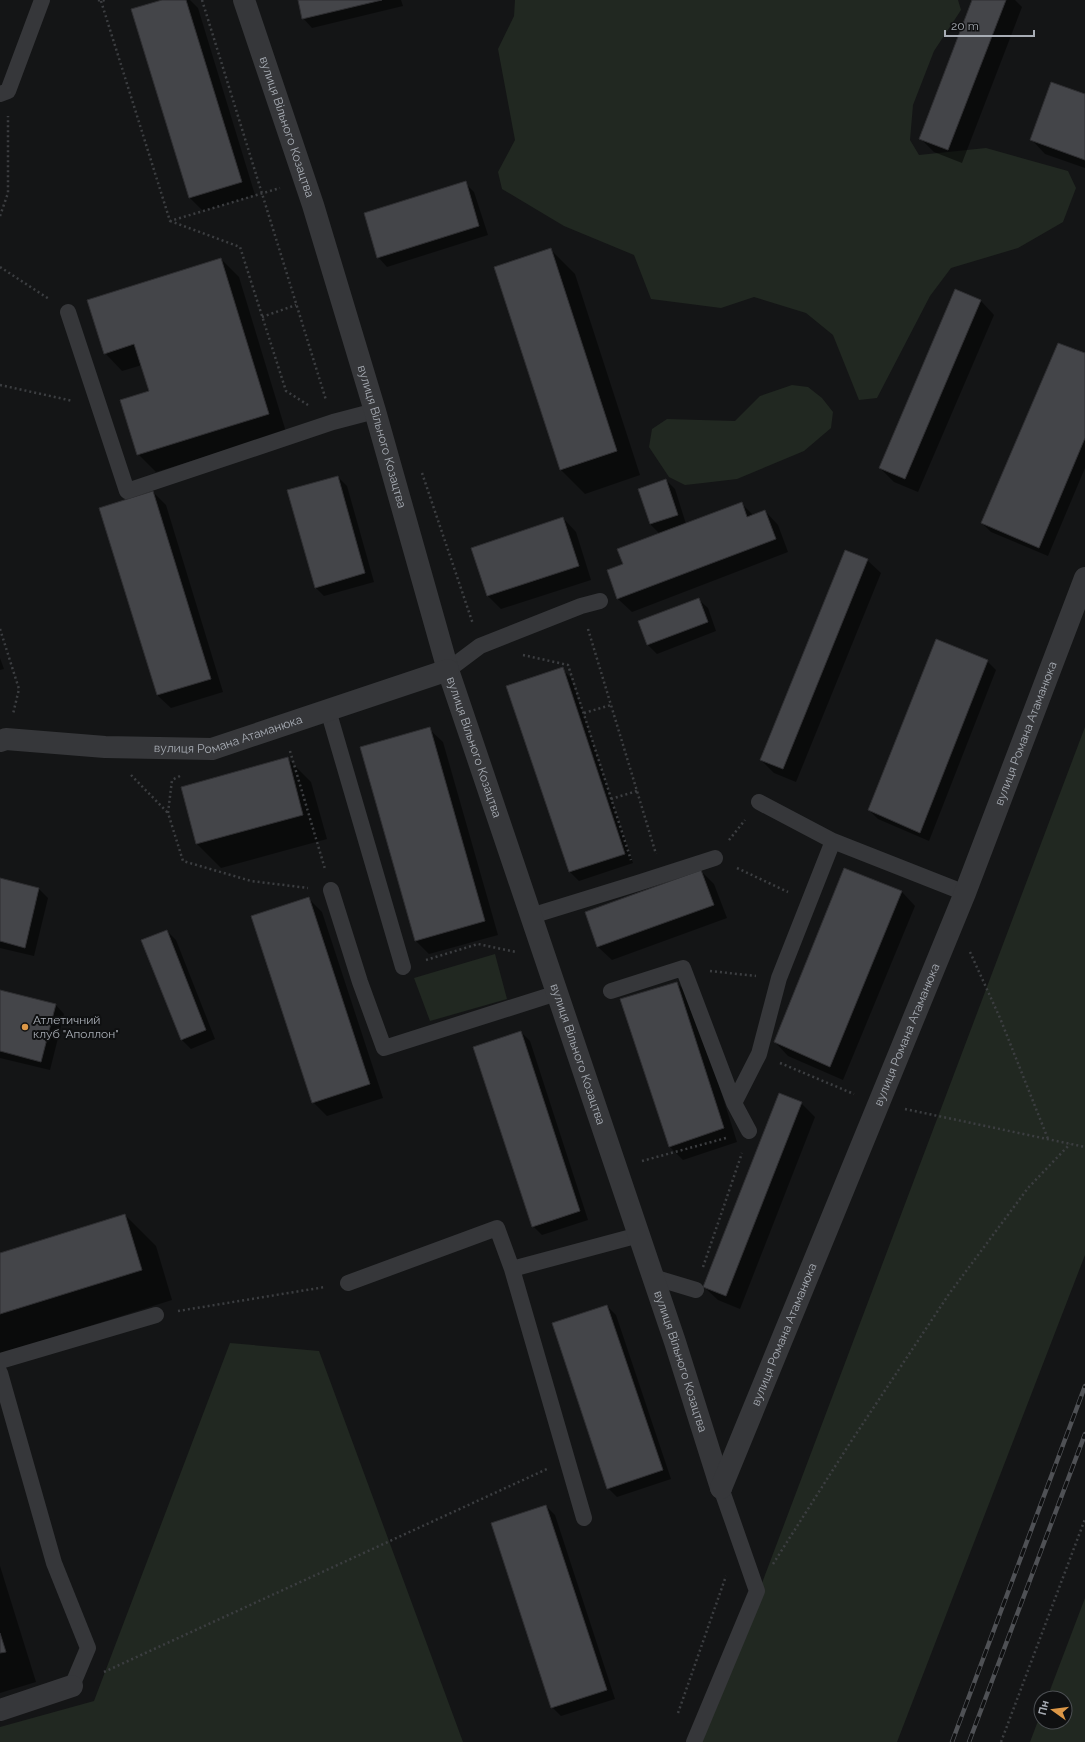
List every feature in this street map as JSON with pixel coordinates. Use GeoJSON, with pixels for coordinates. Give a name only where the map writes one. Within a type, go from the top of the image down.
{"type":"FeatureCollection","features":[{"type":"Feature","properties":{"kind":"street","name":"вулиця Вільного Козацтва"},"geometry":{"type":"LineString","coordinates":[[244,0],[305,180],[375,411],[448,670],[639,1235],[721,1488]]}},
{"type":"Feature","properties":{"kind":"street","name":"вулиця Романа Атаманюка"},"geometry":{"type":"LineString","coordinates":[[721,1488],[965,893],[1085,578]]}},
{"type":"Feature","properties":{"kind":"street","name":"вулиця Романа Атаманюка"},"geometry":{"type":"LineString","coordinates":[[3,740],[106,747],[212,749],[448,670]]}},
{"type":"Feature","properties":{"kind":"street"},"geometry":{"type":"LineString","coordinates":[[0,1710],[72,1686]]}},
{"type":"Feature","properties":{"kind":"lane"},"geometry":{"type":"LineString","coordinates":[[4,92],[42,0]]}},
{"type":"Feature","properties":{"kind":"lane"},"geometry":{"type":"LineString","coordinates":[[68,312],[127,491],[333,422],[375,411]]}},
{"type":"Feature","properties":{"kind":"lane"},"geometry":{"type":"LineString","coordinates":[[448,670],[480,646],[600,600]]}},
{"type":"Feature","properties":{"kind":"lane"},"geometry":{"type":"LineString","coordinates":[[328,710],[403,967]]}},
{"type":"Feature","properties":{"kind":"lane"},"geometry":{"type":"LineString","coordinates":[[759,802],[833,841],[965,893]]}},
{"type":"Feature","properties":{"kind":"lane"},"geometry":{"type":"LineString","coordinates":[[734,1102],[759,1054],[779,978],[833,841]]}},
{"type":"Feature","properties":{"kind":"lane"},"geometry":{"type":"LineString","coordinates":[[531,916],[715,858]]}},
{"type":"Feature","properties":{"kind":"lane"},"geometry":{"type":"LineString","coordinates":[[331,890],[360,982],[384,1048],[557,993]]}},
{"type":"Feature","properties":{"kind":"lane"},"geometry":{"type":"LineString","coordinates":[[611,991],[683,968],[734,1102],[749,1132]]}},
{"type":"Feature","properties":{"kind":"lane"},"geometry":{"type":"LineString","coordinates":[[348,1283],[497,1228],[512,1269],[584,1518]]}},
{"type":"Feature","properties":{"kind":"lane"},"geometry":{"type":"LineString","coordinates":[[512,1269],[639,1235]]}},
{"type":"Feature","properties":{"kind":"lane"},"geometry":{"type":"LineString","coordinates":[[653,1277],[696,1290]]}},
{"type":"Feature","properties":{"kind":"lane"},"geometry":{"type":"LineString","coordinates":[[0,1361],[156,1315]]}},
{"type":"Feature","properties":{"kind":"lane"},"geometry":{"type":"LineString","coordinates":[[0,1373],[54,1563],[88,1648],[72,1686]]}},
{"type":"Feature","properties":{"kind":"lane"},"geometry":{"type":"LineString","coordinates":[[694,1742],[757,1591],[721,1488]]}},
{"type":"Feature","properties":{"kind":"path"},"geometry":{"type":"LineString","coordinates":[[98,0],[103,1],[170,221]]}},
{"type":"Feature","properties":{"kind":"path"},"geometry":{"type":"LineString","coordinates":[[202,0],[333,422]]}},
{"type":"Feature","properties":{"kind":"path"},"geometry":{"type":"LineString","coordinates":[[0,216],[8,193],[4,92]]}},
{"type":"Feature","properties":{"kind":"path"},"geometry":{"type":"LineString","coordinates":[[170,221],[305,180]]}},
{"type":"Feature","properties":{"kind":"path"},"geometry":{"type":"LineString","coordinates":[[170,221],[240,247],[286,391],[333,422]]}},
{"type":"Feature","properties":{"kind":"path"},"geometry":{"type":"LineString","coordinates":[[0,267],[68,312]]}},
{"type":"Feature","properties":{"kind":"path"},"geometry":{"type":"LineString","coordinates":[[262,317],[296,304]]}},
{"type":"Feature","properties":{"kind":"path"},"geometry":{"type":"LineString","coordinates":[[0,385],[99,407]]}},
{"type":"Feature","properties":{"kind":"path"},"geometry":{"type":"LineString","coordinates":[[420,467],[480,646]]}},
{"type":"Feature","properties":{"kind":"path"},"geometry":{"type":"LineString","coordinates":[[581,606],[662,875]]}},
{"type":"Feature","properties":{"kind":"path"},"geometry":{"type":"LineString","coordinates":[[0,629],[20,689],[3,740]]}},
{"type":"Feature","properties":{"kind":"path"},"geometry":{"type":"LineString","coordinates":[[568,665],[629,854]]}},
{"type":"Feature","properties":{"kind":"path"},"geometry":{"type":"LineString","coordinates":[[584,713],[611,705]]}},
{"type":"Feature","properties":{"kind":"path"},"geometry":{"type":"LineString","coordinates":[[186,774],[172,780],[168,813],[183,861],[251,881],[331,890],[282,726]]}},
{"type":"Feature","properties":{"kind":"path"},"geometry":{"type":"LineString","coordinates":[[106,747],[168,813]]}},
{"type":"Feature","properties":{"kind":"path"},"geometry":{"type":"LineString","coordinates":[[611,799],[637,791]]}},
{"type":"Feature","properties":{"kind":"path"},"geometry":{"type":"LineString","coordinates":[[759,802],[715,858],[810,902]]}},
{"type":"Feature","properties":{"kind":"path"},"geometry":{"type":"LineString","coordinates":[[955,918],[1000,1018],[1048,1139]]}},
{"type":"Feature","properties":{"kind":"path"},"geometry":{"type":"LineString","coordinates":[[478,944],[545,958]]}},
{"type":"Feature","properties":{"kind":"path"},"geometry":{"type":"LineString","coordinates":[[683,968],[779,978]]}},
{"type":"Feature","properties":{"kind":"path"},"geometry":{"type":"LineString","coordinates":[[759,1054],[878,1104],[1085,1147]]}},
{"type":"Feature","properties":{"kind":"path"},"geometry":{"type":"LineString","coordinates":[[616,1167],[749,1132]]}},
{"type":"Feature","properties":{"kind":"path"},"geometry":{"type":"LineString","coordinates":[[696,1290],[749,1132]]}},
{"type":"Feature","properties":{"kind":"path"},"geometry":{"type":"LineString","coordinates":[[757,1591],[850,1443],[949,1294],[1028,1188],[1070,1144]]}},
{"type":"Feature","properties":{"kind":"path"},"geometry":{"type":"LineString","coordinates":[[156,1315],[348,1283]]}},
{"type":"Feature","properties":{"kind":"path"},"geometry":{"type":"LineString","coordinates":[[72,1686],[568,1460]]}},
{"type":"Feature","properties":{"kind":"path"},"geometry":{"type":"LineString","coordinates":[[1001,1742],[1085,1519]]}},
{"type":"Feature","properties":{"kind":"path"},"geometry":{"type":"LineString","coordinates":[[678,1714],[727,1575]]}},
{"type":"Feature","properties":{"kind":"shaded area"},"geometry":{"type":"Polygon","coordinates":[[[515,0],[958,0],[961,10],[934,51],[913,105],[910,140],[919,155],[986,148],[1068,171],[1076,188],[1063,222],[1018,248],[951,268],[930,296],[877,398],[859,400],[833,335],[806,313],[754,297],[721,308],[651,299],[634,255],[564,226],[502,189],[498,172],[515,140],[498,49],[514,16],[515,0]]]}},
{"type":"Feature","properties":{"kind":"shaded area"},"geometry":{"type":"Polygon","coordinates":[[[792,385],[808,387],[822,398],[833,412],[831,428],[804,451],[737,479],[685,485],[669,477],[649,447],[652,429],[667,419],[735,421],[760,396],[792,385]]]}},
{"type":"Feature","properties":{"kind":"shaded area"},"geometry":{"type":"Polygon","coordinates":[[[1085,727],[1085,1255],[897,1742],[702,1742],[1085,727]]]}},
{"type":"Feature","properties":{"kind":"shaded area"},"geometry":{"type":"Polygon","coordinates":[[[495,954],[507,999],[430,1021],[414,978],[495,954]]]}},
{"type":"Feature","properties":{"kind":"shaded area"},"geometry":{"type":"Polygon","coordinates":[[[230,1343],[319,1351],[463,1742],[0,1742],[0,1727],[94,1701],[230,1343]]]}},
{"type":"Feature","properties":{"kind":"shaded area"},"geometry":{"type":"Polygon","coordinates":[[[1085,1598],[1085,1742],[1030,1742],[1035,1730],[1073,1730],[1073,1690],[1050,1690],[1085,1598]]]}},
{"type":"Feature","properties":{"kind":"building"},"geometry":{"type":"Polygon","coordinates":[[[162,0],[186,0],[242,182],[189,198],[131,9],[162,0]]]}},
{"type":"Feature","properties":{"kind":"building"},"geometry":{"type":"Polygon","coordinates":[[[298,0],[382,0],[302,19],[298,0]]]}},
{"type":"Feature","properties":{"kind":"building"},"geometry":{"type":"Polygon","coordinates":[[[972,0],[1006,0],[948,150],[919,139],[972,0]]]}},
{"type":"Feature","properties":{"kind":"building"},"geometry":{"type":"Polygon","coordinates":[[[1051,82],[1085,94],[1085,160],[1030,140],[1051,82]]]}},
{"type":"Feature","properties":{"kind":"building"},"geometry":{"type":"Polygon","coordinates":[[[466,181],[479,226],[377,258],[364,213],[466,181]]]}},
{"type":"Feature","properties":{"kind":"building"},"geometry":{"type":"Polygon","coordinates":[[[551,248],[617,451],[560,470],[494,267],[551,248]]]}},
{"type":"Feature","properties":{"kind":"building"},"geometry":{"type":"Polygon","coordinates":[[[221,258],[269,414],[137,455],[120,400],[149,391],[134,344],[104,354],[87,300],[221,258]]]}},
{"type":"Feature","properties":{"kind":"building"},"geometry":{"type":"Polygon","coordinates":[[[955,289],[981,300],[905,479],[879,468],[955,289]]]}},
{"type":"Feature","properties":{"kind":"building"},"geometry":{"type":"Polygon","coordinates":[[[1058,343],[1085,353],[1085,438],[1039,548],[981,523],[1058,343]]]}},
{"type":"Feature","properties":{"kind":"building"},"geometry":{"type":"Polygon","coordinates":[[[338,476],[365,573],[315,588],[287,490],[338,476]]]}},
{"type":"Feature","properties":{"kind":"building"},"geometry":{"type":"Polygon","coordinates":[[[666,479],[678,515],[650,524],[638,489],[666,479]]]}},
{"type":"Feature","properties":{"kind":"building"},"geometry":{"type":"Polygon","coordinates":[[[153,491],[211,679],[157,695],[99,508],[153,491]]]}},
{"type":"Feature","properties":{"kind":"building"},"geometry":{"type":"Polygon","coordinates":[[[742,502],[747,517],[765,510],[776,539],[617,599],[607,570],[623,564],[617,549],[742,502]]]}},
{"type":"Feature","properties":{"kind":"building"},"geometry":{"type":"Polygon","coordinates":[[[563,517],[579,566],[487,596],[471,548],[563,517]]]}},
{"type":"Feature","properties":{"kind":"building"},"geometry":{"type":"Polygon","coordinates":[[[845,550],[868,559],[783,769],[760,760],[845,550]]]}},
{"type":"Feature","properties":{"kind":"building"},"geometry":{"type":"Polygon","coordinates":[[[699,598],[708,622],[647,645],[638,621],[699,598]]]}},
{"type":"Feature","properties":{"kind":"building"},"geometry":{"type":"Polygon","coordinates":[[[936,639],[988,660],[920,833],[868,810],[936,639]]]}},
{"type":"Feature","properties":{"kind":"building"},"geometry":{"type":"Polygon","coordinates":[[[563,667],[625,854],[569,872],[506,686],[563,667]]]}},
{"type":"Feature","properties":{"kind":"building"},"geometry":{"type":"Polygon","coordinates":[[[430,727],[485,921],[415,941],[360,747],[430,727]]]}},
{"type":"Feature","properties":{"kind":"building"},"geometry":{"type":"Polygon","coordinates":[[[288,757],[303,815],[196,844],[181,787],[288,757]]]}},
{"type":"Feature","properties":{"kind":"building"},"geometry":{"type":"Polygon","coordinates":[[[844,868],[902,891],[830,1067],[774,1042],[844,868]]]}},
{"type":"Feature","properties":{"kind":"building"},"geometry":{"type":"Polygon","coordinates":[[[701,870],[714,905],[597,947],[585,912],[701,870]]]}},
{"type":"Feature","properties":{"kind":"building"},"geometry":{"type":"Polygon","coordinates":[[[0,878],[39,888],[25,948],[0,941],[0,878]]]}},
{"type":"Feature","properties":{"kind":"building"},"geometry":{"type":"Polygon","coordinates":[[[309,897],[370,1084],[312,1103],[251,916],[309,897]]]}},
{"type":"Feature","properties":{"kind":"building"},"geometry":{"type":"Polygon","coordinates":[[[167,930],[206,1030],[181,1040],[141,940],[167,930]]]}},
{"type":"Feature","properties":{"kind":"building"},"geometry":{"type":"Polygon","coordinates":[[[677,982],[724,1128],[669,1147],[620,999],[677,982]]]}},
{"type":"Feature","properties":{"kind":"building","name":"Атлетичний клуб \"Аполлон\""},"geometry":{"type":"Polygon","coordinates":[[[0,990],[56,1004],[41,1062],[0,1051],[0,990]]]}},
{"type":"Feature","properties":{"kind":"building"},"geometry":{"type":"Polygon","coordinates":[[[521,1031],[580,1211],[532,1227],[473,1047],[521,1031]]]}},
{"type":"Feature","properties":{"kind":"building"},"geometry":{"type":"Polygon","coordinates":[[[779,1093],[802,1102],[726,1296],[703,1287],[779,1093]]]}},
{"type":"Feature","properties":{"kind":"building"},"geometry":{"type":"Polygon","coordinates":[[[125,1214],[142,1270],[0,1314],[0,1253],[125,1214]]]}},
{"type":"Feature","properties":{"kind":"building"},"geometry":{"type":"Polygon","coordinates":[[[607,1305],[663,1470],[607,1489],[552,1323],[607,1305]]]}},
{"type":"Feature","properties":{"kind":"building"},"geometry":{"type":"Polygon","coordinates":[[[546,1505],[607,1690],[551,1708],[491,1523],[546,1505]]]}},
{"type":"Feature","properties":{"kind":"building"},"geometry":{"type":"Polygon","coordinates":[[[0,1633],[6,1652],[0,1653],[0,1633]]]}},
{"type":"Feature","properties":{"kind":"railway"},"geometry":{"type":"LineString","coordinates":[[952,1742],[1085,1386]]}},
{"type":"Feature","properties":{"kind":"railway"},"geometry":{"type":"LineString","coordinates":[[969,1742],[1085,1434]]}},
{"type":"Feature","properties":{"kind":"place","name":"Атлетичний клуб \"Аполлон\""},"geometry":{"type":"Point","coordinates":[25,1027]}}]}
